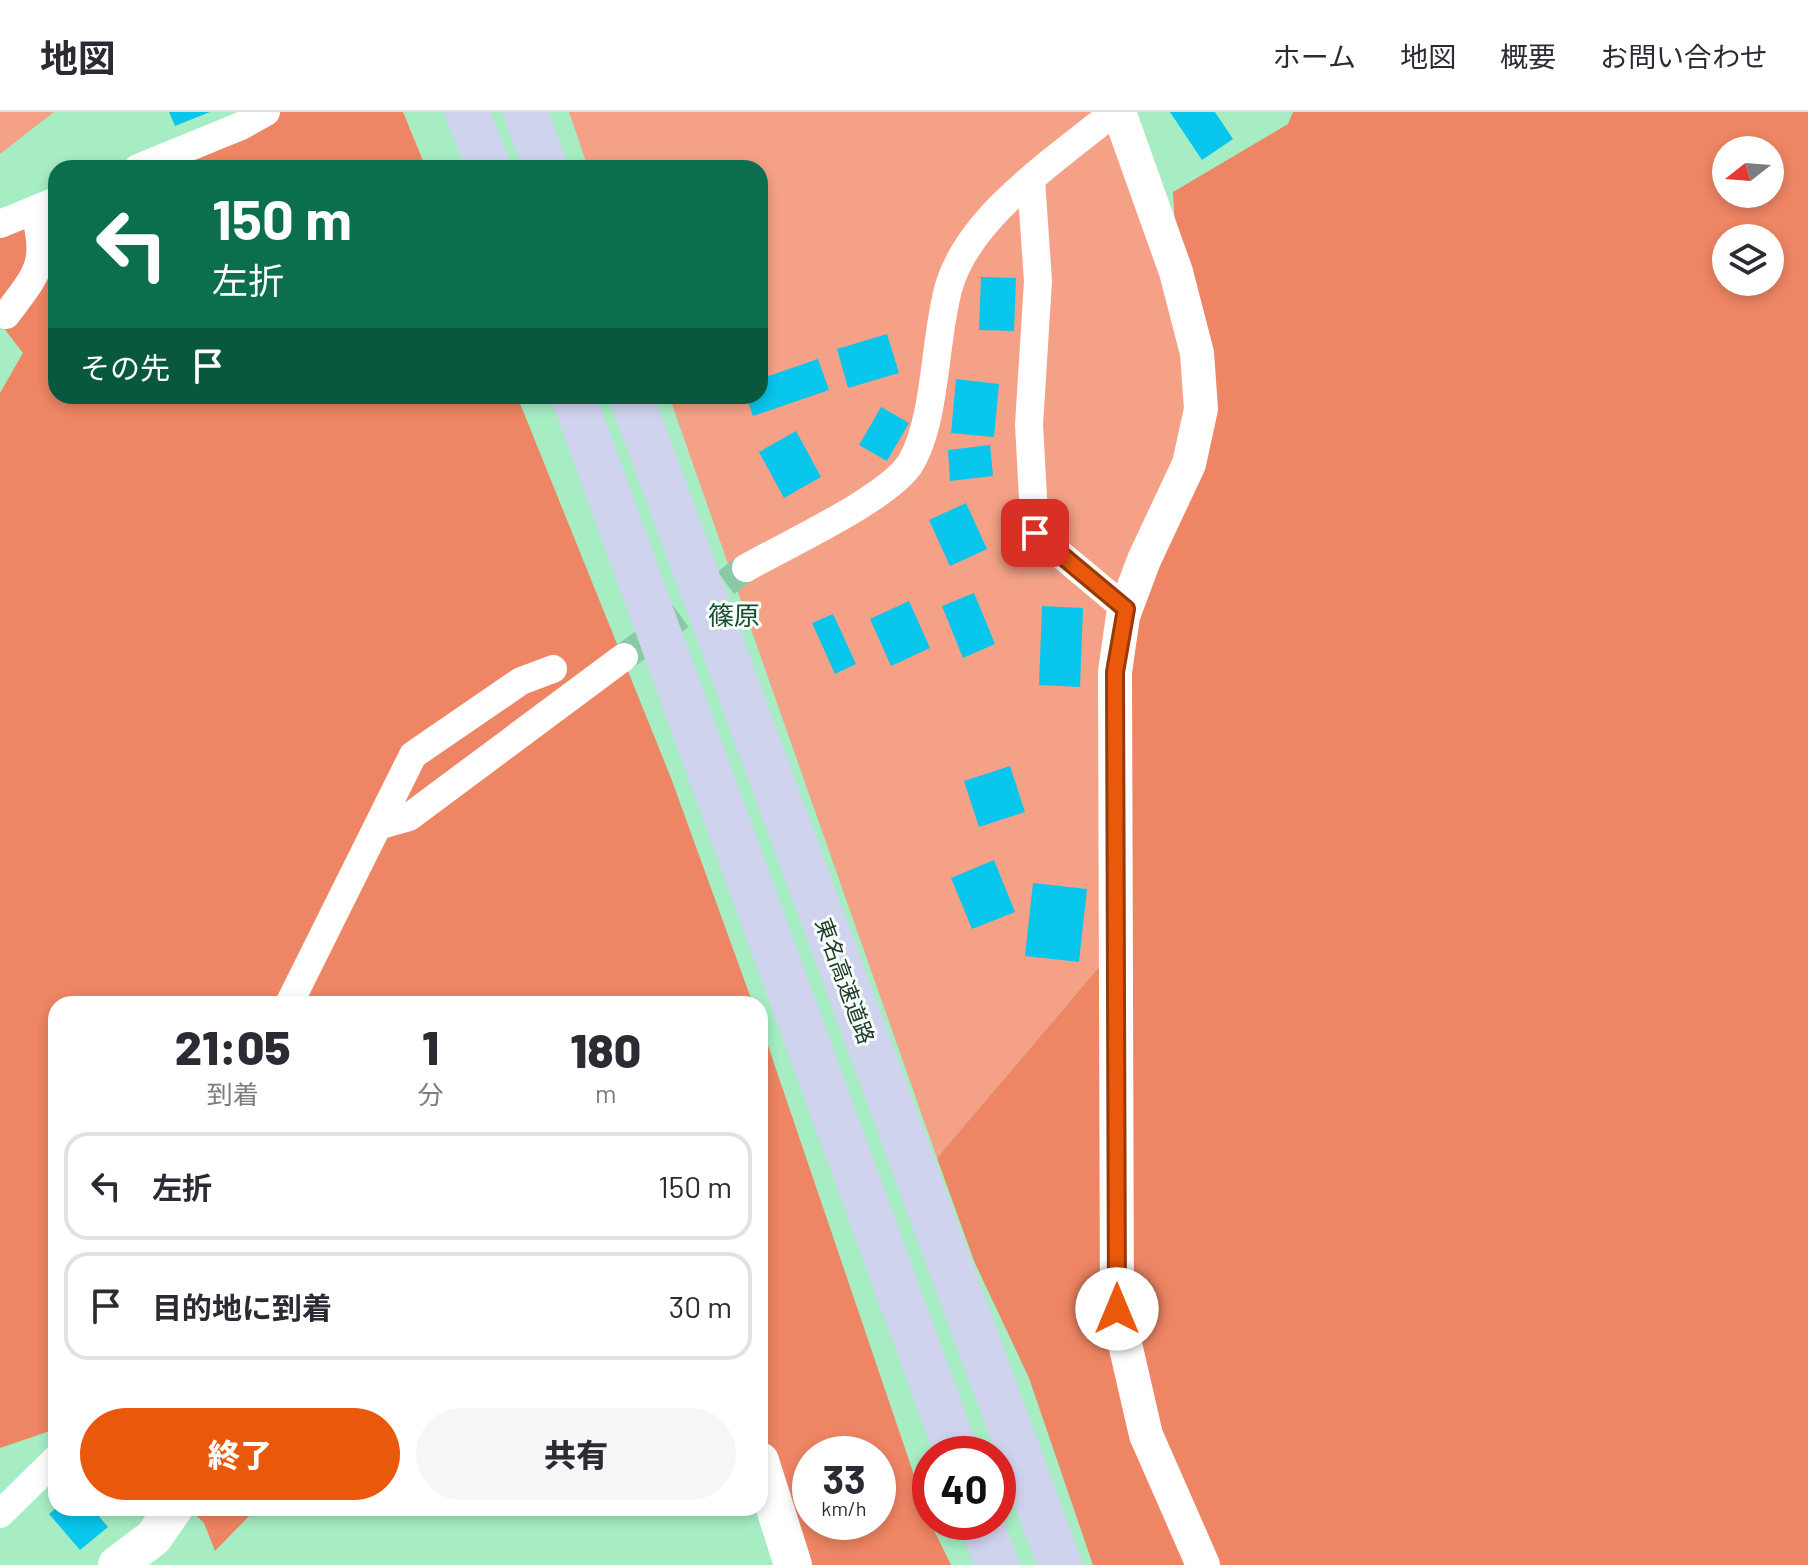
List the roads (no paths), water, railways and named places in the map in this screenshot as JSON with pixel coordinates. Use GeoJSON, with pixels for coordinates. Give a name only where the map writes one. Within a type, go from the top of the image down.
{"type":"FeatureCollection","features":[{"type":"Feature","properties":{"kind":"highway"},"geometry":{"type":"LineString","coordinates":[[467,112],[486,160]]}},
{"type":"Feature","properties":{"kind":"highway"},"geometry":{"type":"LineString","coordinates":[[525,112],[543,160]]}},
{"type":"Feature","properties":{"kind":"highway"},"geometry":{"type":"LineString","coordinates":[[576,404],[950,1436]]}},
{"type":"Feature","properties":{"kind":"highway","name":"東名高速道路"},"geometry":{"type":"LineString","coordinates":[[634,404],[1060,1565]]}},
{"type":"Feature","properties":{"kind":"highway"},"geometry":{"type":"LineString","coordinates":[[988,1540],[997,1565]]}},
{"type":"Feature","properties":{"kind":"main road"},"geometry":{"type":"LineString","coordinates":[[768,1486],[793,1565]]}},
{"type":"Feature","properties":{"kind":"main road"},"geometry":{"type":"LineString","coordinates":[[117,1565],[153,1538],[168,1516]]}},
{"type":"Feature","properties":{"kind":"street"},"geometry":{"type":"LineString","coordinates":[[158,160],[241,126],[266,112]]}},
{"type":"Feature","properties":{"kind":"street"},"geometry":{"type":"LineString","coordinates":[[746,568],[875,495],[909,465],[921,436],[949,284],[976,234],[1031,180],[1116,112],[1176,272],[1197,353],[1201,409],[1189,464],[1144,560],[1126,609],[1115,672],[1117,1309],[1146,1435],[1203,1565]]}},
{"type":"Feature","properties":{"kind":"street"},"geometry":{"type":"LineString","coordinates":[[1031,180],[1038,281],[1029,425],[1035,533],[1126,609]]}},
{"type":"Feature","properties":{"kind":"street"},"geometry":{"type":"LineString","coordinates":[[0,224],[45,205],[37,275],[6,315]]}},
{"type":"Feature","properties":{"kind":"street"},"geometry":{"type":"LineString","coordinates":[[381,825],[409,817],[624,657]]}},
{"type":"Feature","properties":{"kind":"street"},"geometry":{"type":"LineString","coordinates":[[293,996],[381,825],[413,755],[521,681],[553,669]]}},
{"type":"Feature","properties":{"kind":"street"},"geometry":{"type":"LineString","coordinates":[[0,1514],[48,1467]]}},
{"type":"Feature","properties":{"kind":"tunnel"},"geometry":{"type":"LineString","coordinates":[[624,657],[746,568]]}},
{"type":"Feature","properties":{"kind":"district","name":"篠原"},"geometry":{"type":"Point","coordinates":[734,616]}}]}
